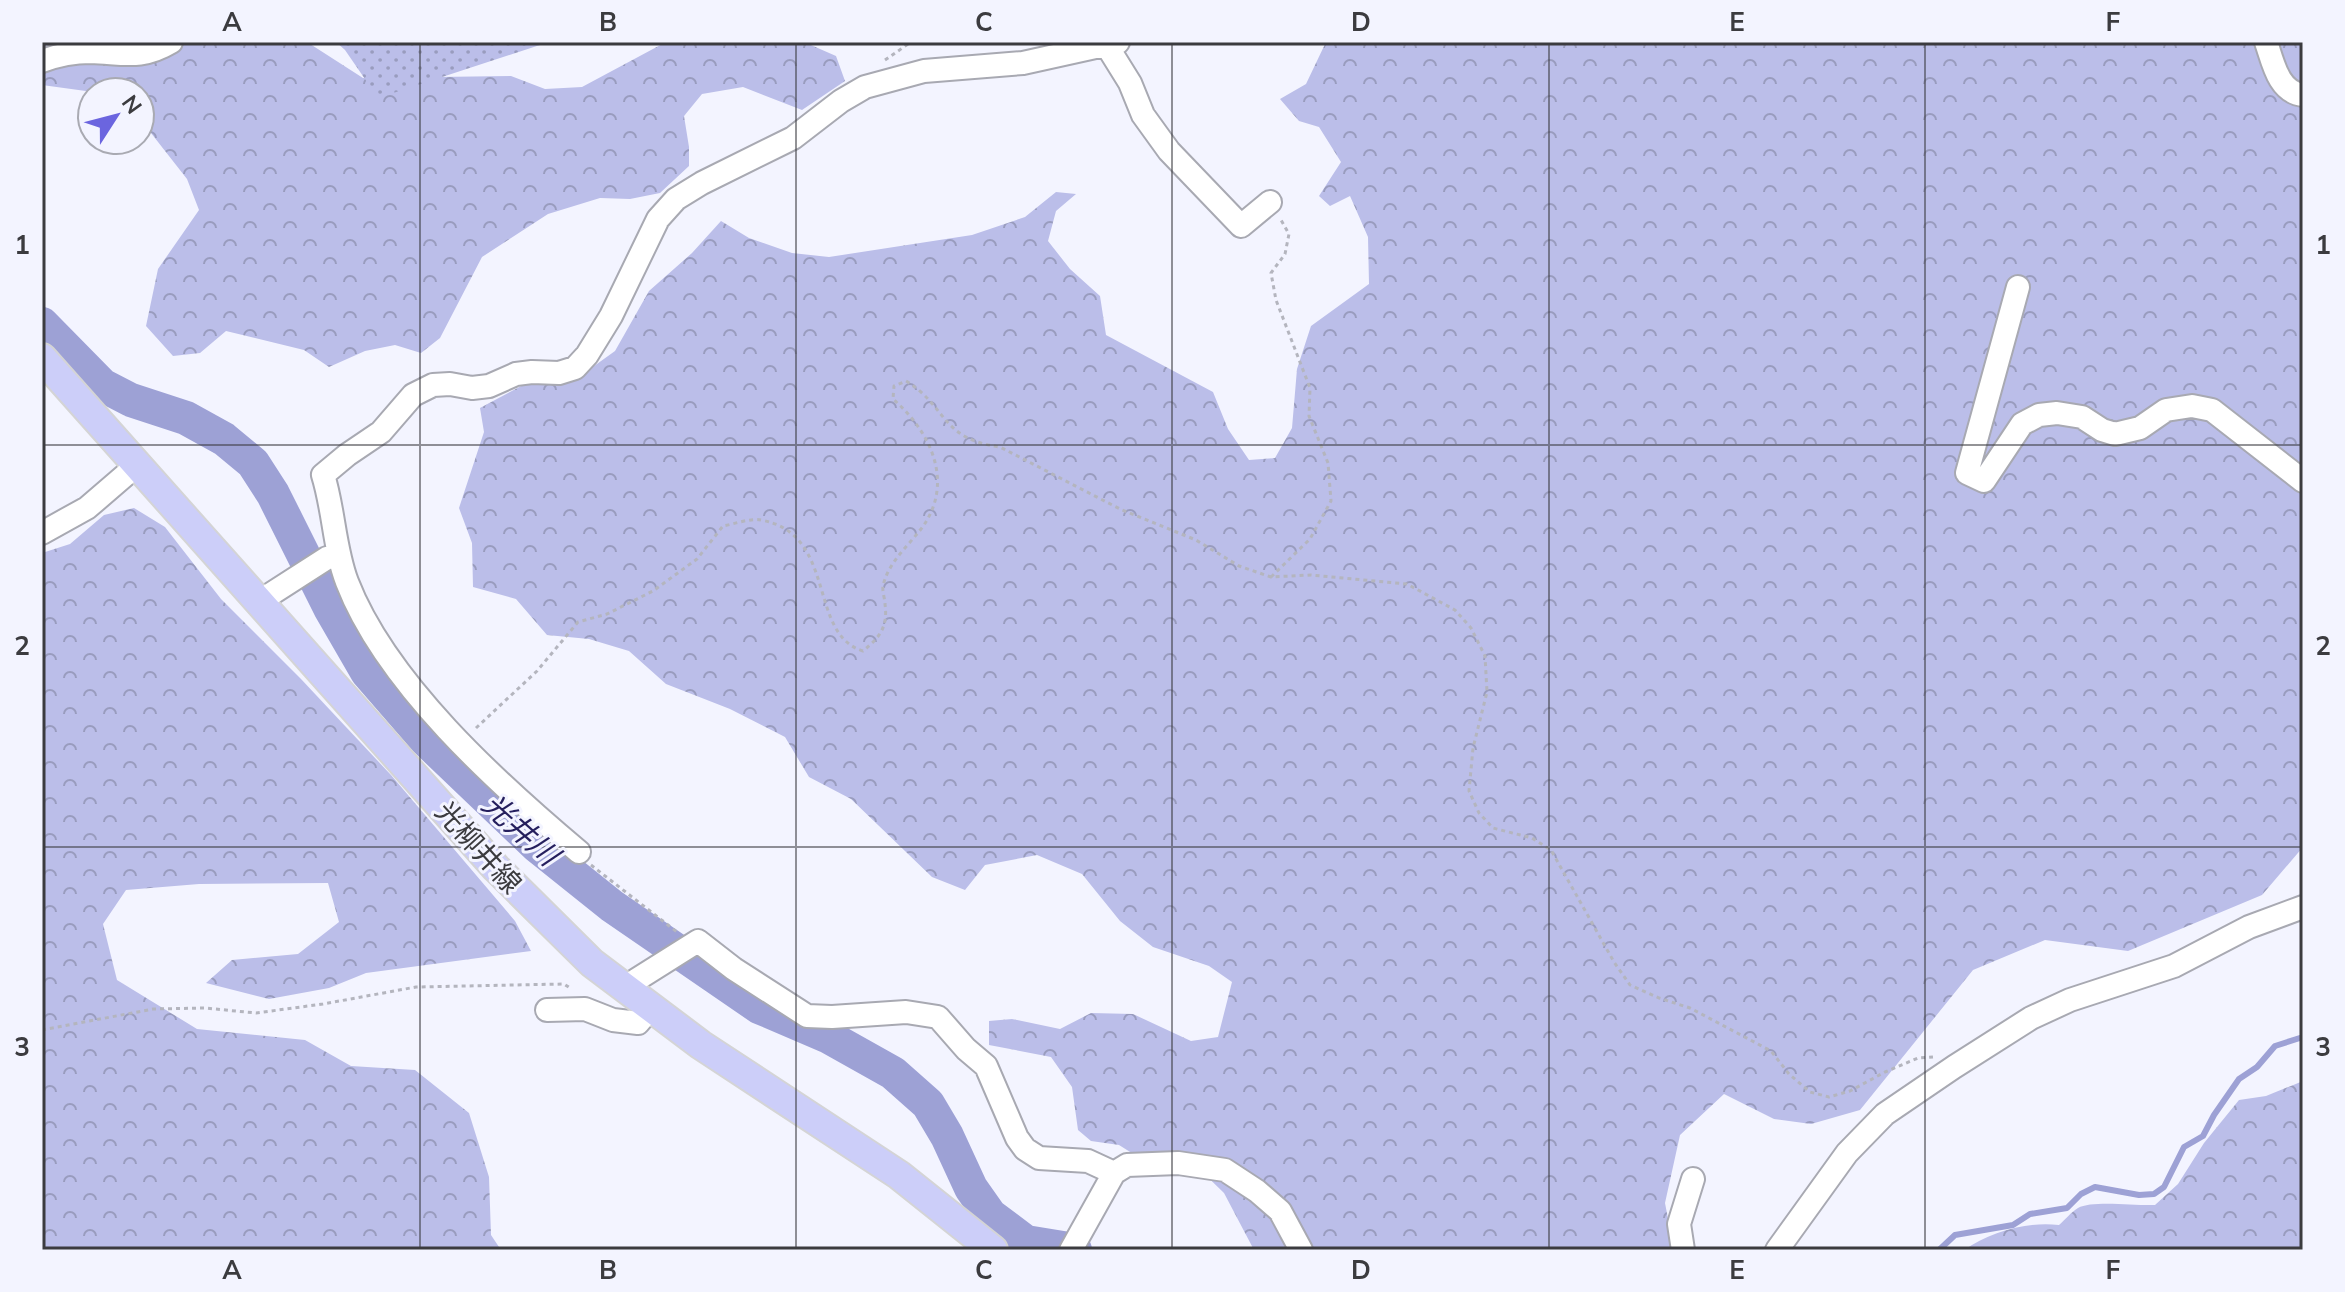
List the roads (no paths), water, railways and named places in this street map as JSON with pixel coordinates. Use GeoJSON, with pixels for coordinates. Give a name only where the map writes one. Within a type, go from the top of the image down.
{"type":"FeatureCollection","features":[{"type":"Feature","properties":{"kind":"main road","name":"光柳井線"},"geometry":{"type":"LineString","coordinates":[[42,358],[496,868],[592,963],[650,1009],[899,1175],[993,1250]]}},
{"type":"Feature","properties":{"kind":"street"},"geometry":{"type":"LineString","coordinates":[[42,61],[63,54],[90,52],[132,56],[154,52],[171,42]]}},
{"type":"Feature","properties":{"kind":"street"},"geometry":{"type":"LineString","coordinates":[[2266,42],[2278,79],[2294,94],[2303,95]]}},
{"type":"Feature","properties":{"kind":"street"},"geometry":{"type":"LineString","coordinates":[[579,852],[461,742],[393,664],[360,611],[333,557],[332,502],[323,475],[381,432],[413,395],[433,385],[489,386],[516,374],[559,373],[575,368],[587,355],[611,316],[658,219],[676,199],[793,138],[841,101],[865,87],[924,71],[1023,63],[1113,44],[1143,115],[1169,151],[1241,226],[1270,202]]}},
{"type":"Feature","properties":{"kind":"street"},"geometry":{"type":"LineString","coordinates":[[2018,287],[1967,473],[1984,481],[2022,424],[2039,415],[2057,413],[2082,417],[2115,434],[2140,428],[2166,410],[2192,406],[2212,410],[2303,481]]}},
{"type":"Feature","properties":{"kind":"street"},"geometry":{"type":"LineString","coordinates":[[42,533],[87,508],[137,465]]}},
{"type":"Feature","properties":{"kind":"street"},"geometry":{"type":"LineString","coordinates":[[260,601],[333,557]]}},
{"type":"Feature","properties":{"kind":"street"},"geometry":{"type":"LineString","coordinates":[[1777,1250],[1847,1153],[1885,1114],[1954,1067],[2031,1018],[2070,1000],[2174,966],[2249,927],[2303,907]]}},
{"type":"Feature","properties":{"kind":"street"},"geometry":{"type":"LineString","coordinates":[[626,991],[636,980],[698,941],[734,969],[807,1016],[906,1012],[938,1017],[986,1066],[1017,1138],[1025,1149],[1039,1158],[1088,1161],[1114,1173]]}},
{"type":"Feature","properties":{"kind":"street"},"geometry":{"type":"LineString","coordinates":[[547,1010],[572,1007],[613,1020],[638,1023],[650,1009]]}},
{"type":"Feature","properties":{"kind":"street"},"geometry":{"type":"LineString","coordinates":[[1075,1244],[1114,1173],[1127,1165],[1178,1163],[1225,1170],[1257,1191],[1280,1211],[1301,1250]]}},
{"type":"Feature","properties":{"kind":"street"},"geometry":{"type":"LineString","coordinates":[[1683,1250],[1679,1224],[1693,1179]]}},
{"type":"Feature","properties":{"kind":"waterway","name":"光井川"},"geometry":{"type":"LineString","coordinates":[[42,324],[102,385],[131,400],[186,418],[224,439],[253,463],[273,494],[330,608],[367,672],[426,740],[537,846],[612,906],[759,1007],[827,1036],[893,1073],[928,1104],[971,1188],[990,1215],[1026,1242],[1075,1250]]}},
{"type":"Feature","properties":{"kind":"waterway"},"geometry":{"type":"LineString","coordinates":[[1939,1250],[1955,1235],[2013,1225],[2030,1214],[2067,1208],[2081,1194],[2095,1187],[2139,1195],[2154,1194],[2164,1187],[2184,1147],[2203,1136],[2239,1079],[2257,1067],[2275,1046],[2303,1037]]}}]}
